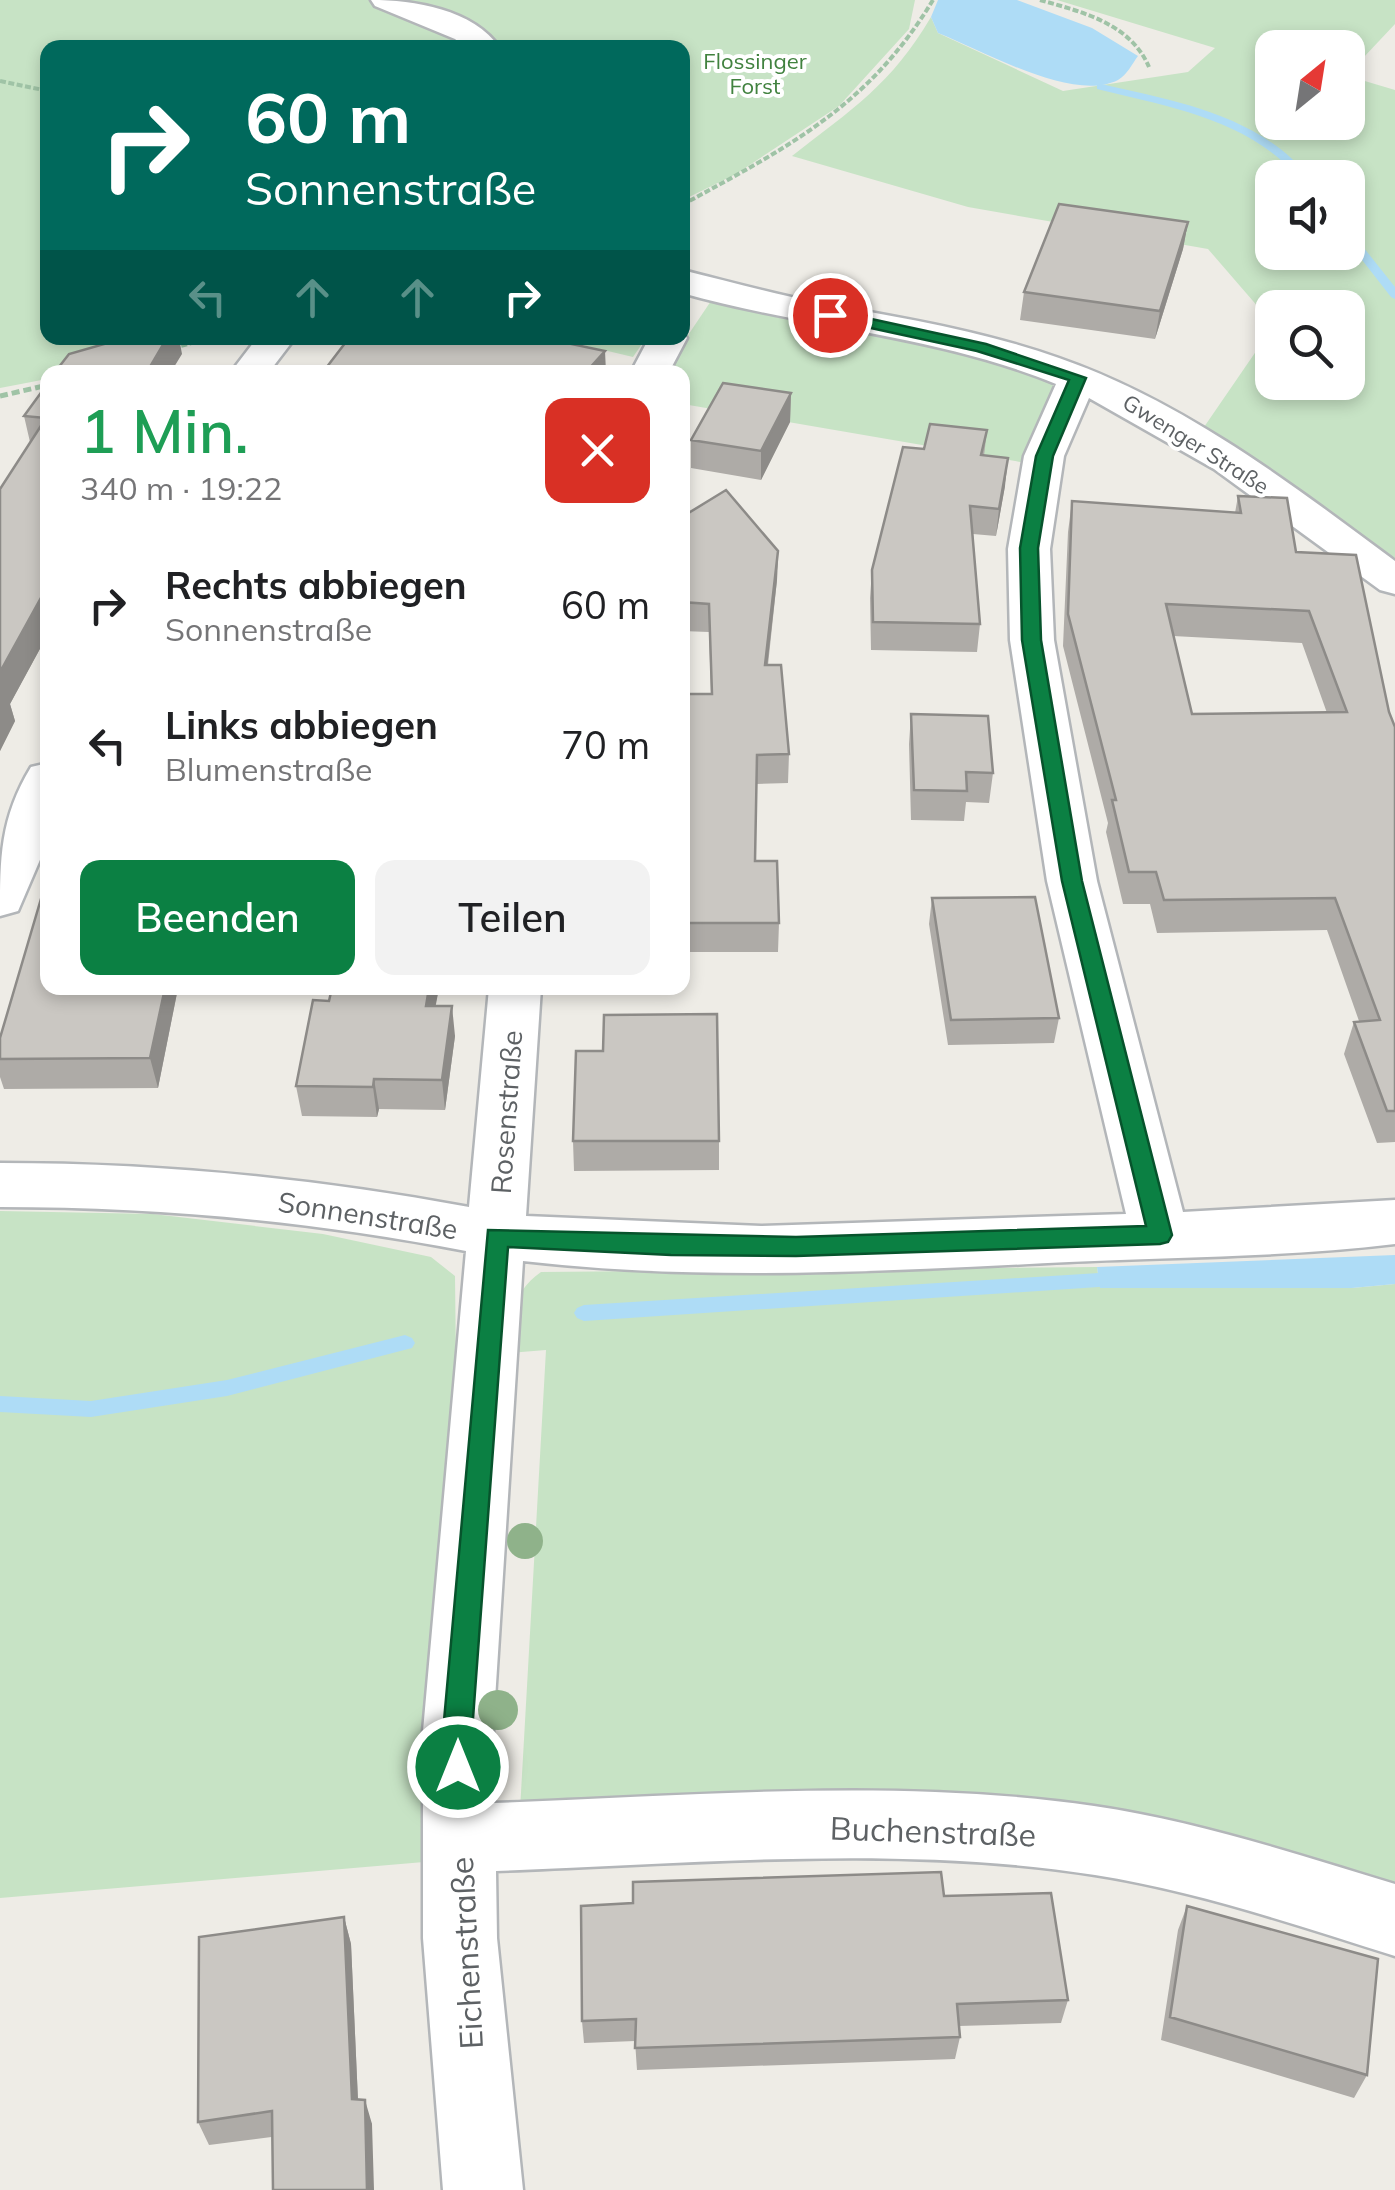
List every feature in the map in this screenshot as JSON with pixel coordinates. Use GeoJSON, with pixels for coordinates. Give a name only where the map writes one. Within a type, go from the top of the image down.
{"type":"FeatureCollection","features":[{"type":"Feature","properties":{"kind":"street"},"geometry":{"type":"LineString","coordinates":[[386,0],[466,32],[475,40]]}},
{"type":"Feature","properties":{"kind":"street","name":"Gwenger Straße"},"geometry":{"type":"LineString","coordinates":[[690,294],[980,347],[1078,378],[1170,422],[1233,461],[1395,581]]}},
{"type":"Feature","properties":{"kind":"street"},"geometry":{"type":"LineString","coordinates":[[255,365],[271,345]]}},
{"type":"Feature","properties":{"kind":"street"},"geometry":{"type":"LineString","coordinates":[[1078,378],[1044,456],[1029,548],[1032,640],[1072,881],[1160,1235]]}},
{"type":"Feature","properties":{"kind":"street"},"geometry":{"type":"LineString","coordinates":[[0,899],[40,798]]}},
{"type":"Feature","properties":{"kind":"street","name":"Rosenstraße"},"geometry":{"type":"LineString","coordinates":[[497,1237],[515,995]]}},
{"type":"Feature","properties":{"kind":"street","name":"Sonnenstraße"},"geometry":{"type":"LineString","coordinates":[[0,1186],[108,1184],[370,1210],[497,1237],[671,1246],[1263,1233],[1395,1222]]}},
{"type":"Feature","properties":{"kind":"street","name":"Eichenstraße"},"geometry":{"type":"LineString","coordinates":[[482,2190],[460,1938],[458,1732],[497,1237]]}},
{"type":"Feature","properties":{"kind":"street","name":"Buchenstraße"},"geometry":{"type":"LineString","coordinates":[[460,1838],[889,1825],[1052,1835],[1162,1852],[1395,1920]]}},
{"type":"Feature","properties":{"kind":"path"},"geometry":{"type":"LineString","coordinates":[[690,201],[799,141],[873,86],[920,24],[933,0]]}},
{"type":"Feature","properties":{"kind":"path"},"geometry":{"type":"LineString","coordinates":[[1040,0],[1126,35],[1144,49],[1149,67]]}},
{"type":"Feature","properties":{"kind":"path"},"geometry":{"type":"LineString","coordinates":[[0,81],[40,89]]}},
{"type":"Feature","properties":{"kind":"path"},"geometry":{"type":"LineString","coordinates":[[164,351],[185,345]]}},
{"type":"Feature","properties":{"kind":"path"},"geometry":{"type":"LineString","coordinates":[[0,396],[40,388]]}},
{"type":"Feature","properties":{"kind":"green space","name":"Flossinger Forst"},"geometry":{"type":"Polygon","coordinates":[[[0,0],[915,0],[909,29],[839,106],[736,174],[690,197],[690,40],[40,40],[40,345],[172,345],[101,365],[40,365],[40,380],[0,388],[0,0]]]}},
{"type":"Feature","properties":{"kind":"green space"},"geometry":{"type":"Polygon","coordinates":[[[1057,0],[1395,0],[1395,24],[1365,56],[1365,30],[1255,30],[1255,140],[1365,140],[1365,81],[1395,90],[1395,565],[1202,430],[1255,353],[1255,400],[1365,400],[1365,290],[1255,290],[1255,303],[1208,249],[968,207],[792,156],[885,78],[931,17],[938,33],[1063,91],[1188,72],[1215,48],[1057,0]]]}},
{"type":"Feature","properties":{"kind":"green space"},"geometry":{"type":"Polygon","coordinates":[[[713,298],[927,342],[1025,368],[1054,383],[1026,463],[690,405],[690,365],[671,365],[681,345],[690,345],[690,332],[713,298]]]}},
{"type":"Feature","properties":{"kind":"green space"},"geometry":{"type":"Polygon","coordinates":[[[582,345],[641,345],[633,357],[582,345]]]}},
{"type":"Feature","properties":{"kind":"green space"},"geometry":{"type":"Polygon","coordinates":[[[0,1211],[153,1214],[323,1234],[431,1257],[455,1276],[456,1365],[424,1862],[0,1898],[0,1211]]]}},
{"type":"Feature","properties":{"kind":"green space"},"geometry":{"type":"Polygon","coordinates":[[[1097,1267],[1100,1287],[1352,1288],[1395,1284],[1395,1888],[520,1810],[546,1350],[509,1353],[518,1298],[531,1281],[541,1272],[1097,1267]]]}},
{"type":"Feature","properties":{"kind":"water"},"geometry":{"type":"Polygon","coordinates":[[[938,0],[1017,0],[1092,28],[1138,56],[1118,80],[1077,85],[1053,80],[938,33],[931,17],[938,0]]]}},
{"type":"Feature","properties":{"kind":"water"},"geometry":{"type":"Polygon","coordinates":[[[1395,1255],[1395,1284],[1352,1288],[1100,1288],[1097,1267],[1395,1255]]]}},
{"type":"Feature","properties":{"kind":"building"},"geometry":{"type":"Polygon","coordinates":[[[1059,204],[1188,222],[1160,311],[1024,292],[1059,204]]]}},
{"type":"Feature","properties":{"kind":"building"},"geometry":{"type":"Polygon","coordinates":[[[100,345],[163,345],[151,365],[60,365],[69,354],[100,345]]]}},
{"type":"Feature","properties":{"kind":"building"},"geometry":{"type":"Polygon","coordinates":[[[344,345],[576,345],[605,351],[592,365],[328,365],[344,345]]]}},
{"type":"Feature","properties":{"kind":"building"},"geometry":{"type":"Polygon","coordinates":[[[723,383],[791,393],[761,451],[691,440],[723,383]]]}},
{"type":"Feature","properties":{"kind":"building"},"geometry":{"type":"Polygon","coordinates":[[[40,394],[40,417],[24,416],[40,394]]]}},
{"type":"Feature","properties":{"kind":"building"},"geometry":{"type":"Polygon","coordinates":[[[930,424],[987,430],[981,455],[1008,458],[999,509],[970,506],[980,624],[873,622],[872,570],[903,447],[924,449],[930,424]]]}},
{"type":"Feature","properties":{"kind":"building"},"geometry":{"type":"Polygon","coordinates":[[[40,427],[40,600],[0,672],[0,489],[40,427]]]}},
{"type":"Feature","properties":{"kind":"building"},"geometry":{"type":"Polygon","coordinates":[[[726,490],[778,551],[765,665],[781,665],[789,754],[757,755],[755,861],[777,861],[779,923],[690,923],[690,694],[712,694],[709,604],[690,603],[690,512],[726,490]]]}},
{"type":"Feature","properties":{"kind":"building"},"geometry":{"type":"Polygon","coordinates":[[[1238,496],[1287,498],[1296,552],[1356,555],[1395,727],[1395,1111],[1387,1111],[1354,1022],[1380,1020],[1335,898],[1164,900],[1156,872],[1129,872],[1112,800],[1116,800],[1068,614],[1072,501],[1241,513],[1238,496]],[[1166,604],[1192,714],[1347,712],[1309,611],[1166,604]]]}},
{"type":"Feature","properties":{"kind":"building"},"geometry":{"type":"Polygon","coordinates":[[[911,714],[988,716],[993,773],[966,772],[967,791],[914,790],[911,714]]]}},
{"type":"Feature","properties":{"kind":"building"},"geometry":{"type":"Polygon","coordinates":[[[1035,897],[1059,1018],[951,1020],[932,898],[1035,897]]]}},
{"type":"Feature","properties":{"kind":"building"},"geometry":{"type":"Polygon","coordinates":[[[40,902],[40,995],[164,995],[150,1058],[0,1059],[0,1038],[40,902]]]}},
{"type":"Feature","properties":{"kind":"building"},"geometry":{"type":"Polygon","coordinates":[[[330,995],[428,995],[426,1006],[452,1006],[442,1080],[374,1079],[373,1087],[296,1086],[313,1000],[329,1001],[330,995]]]}},
{"type":"Feature","properties":{"kind":"building"},"geometry":{"type":"Polygon","coordinates":[[[717,1014],[719,1141],[573,1141],[576,1051],[603,1051],[604,1015],[717,1014]]]}},
{"type":"Feature","properties":{"kind":"building"},"geometry":{"type":"Polygon","coordinates":[[[941,1872],[944,1896],[1051,1893],[1068,2000],[957,2004],[960,2037],[635,2048],[636,2019],[582,2021],[581,1906],[633,1903],[633,1882],[941,1872]]]}},
{"type":"Feature","properties":{"kind":"building"},"geometry":{"type":"Polygon","coordinates":[[[1187,1906],[1378,1959],[1367,2075],[1170,2017],[1187,1906]]]}},
{"type":"Feature","properties":{"kind":"building"},"geometry":{"type":"Polygon","coordinates":[[[344,1917],[352,2099],[365,2100],[367,2190],[273,2190],[272,2111],[198,2122],[199,1937],[344,1917]]]}},
{"type":"Feature","properties":{"kind":"waterway"},"geometry":{"type":"LineString","coordinates":[[1101,87],[1213,116],[1266,141],[1289,160]]}},
{"type":"Feature","properties":{"kind":"waterway"},"geometry":{"type":"LineString","coordinates":[[1365,257],[1395,295]]}},
{"type":"Feature","properties":{"kind":"waterway"},"geometry":{"type":"LineString","coordinates":[[584,1313],[1099,1280]]}},
{"type":"Feature","properties":{"kind":"waterway"},"geometry":{"type":"LineString","coordinates":[[0,1404],[91,1409],[227,1388],[405,1343]]}},
{"type":"Feature","properties":{"kind":"route"},"geometry":{"type":"LineString","coordinates":[[458,1767],[497,1237],[671,1246],[796,1246],[980,1244],[1160,1235],[1072,881],[1032,640],[1029,548],[1044,456],[1078,378],[980,347],[830,315]]}}]}
